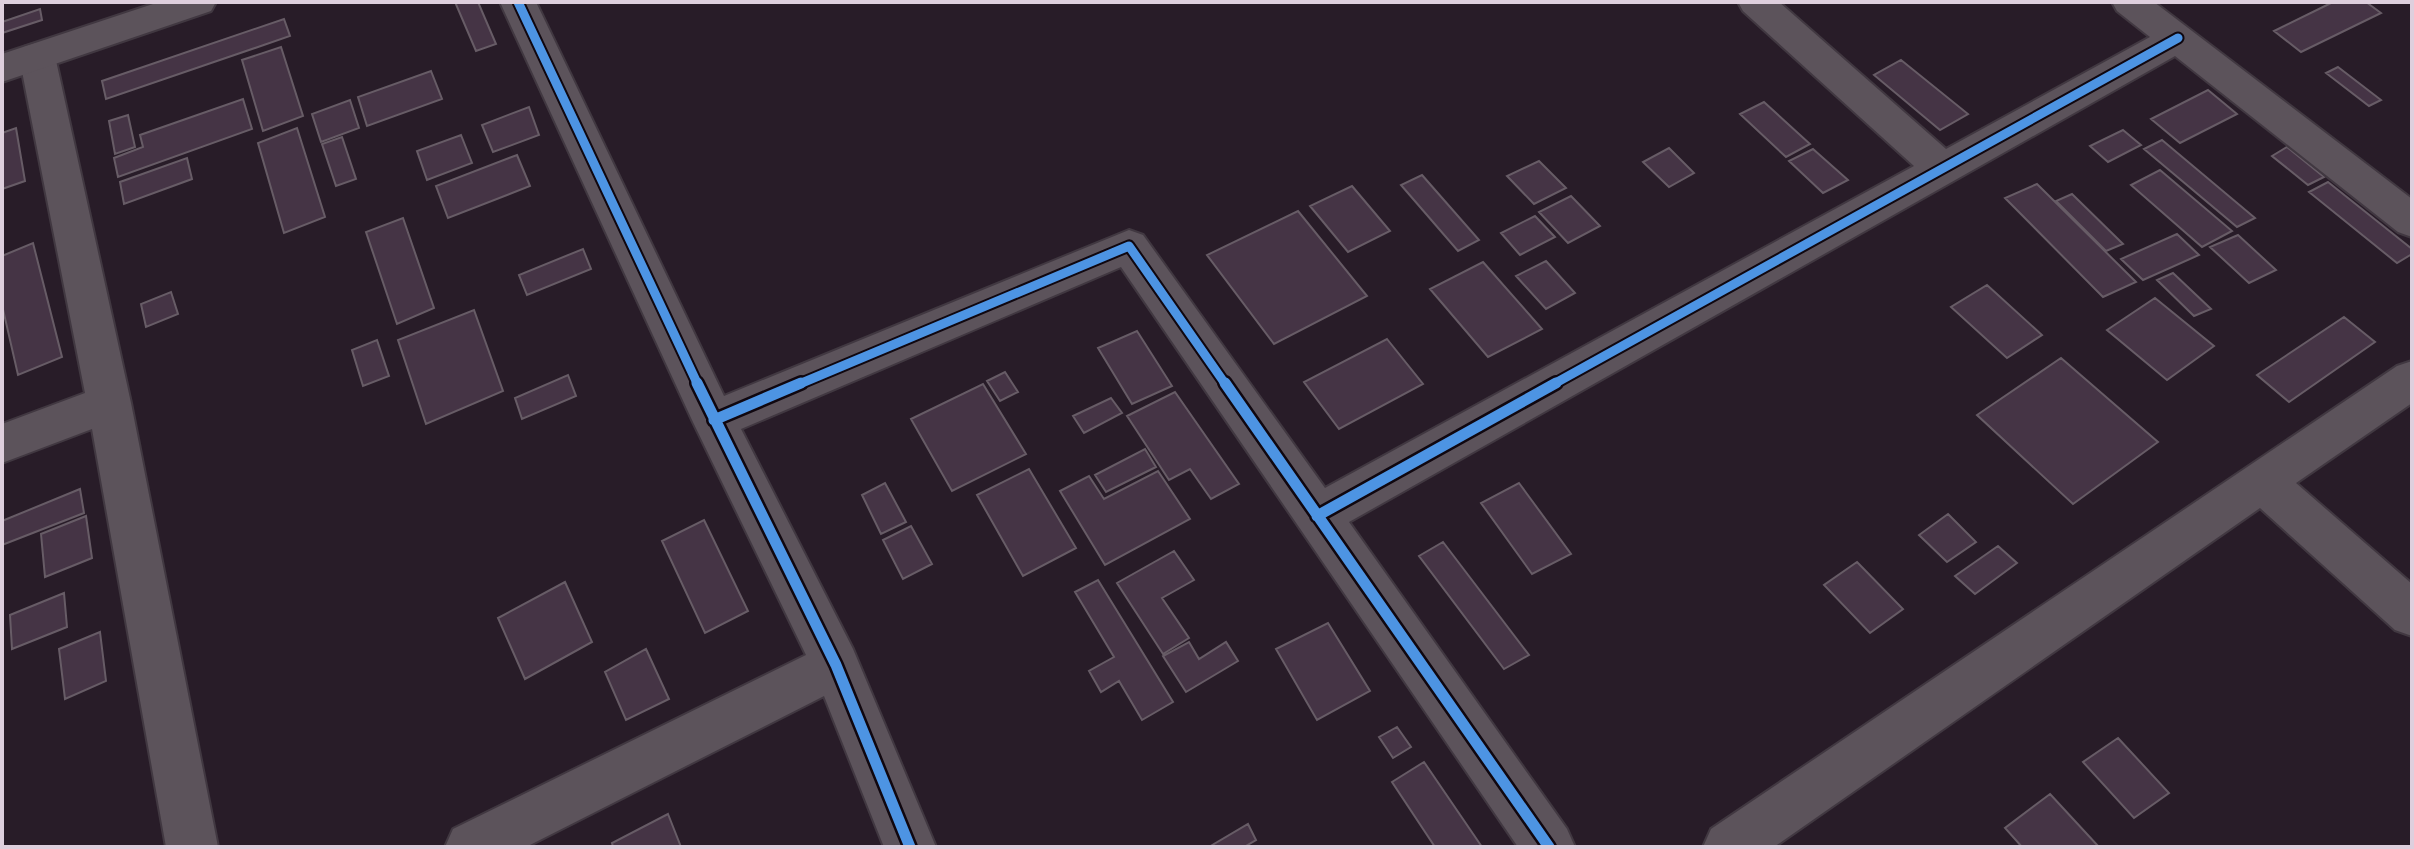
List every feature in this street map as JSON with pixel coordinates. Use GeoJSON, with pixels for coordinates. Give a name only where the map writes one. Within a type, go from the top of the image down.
{"type":"FeatureCollection","features":[{"type":"Feature","properties":{"kind":"street"},"geometry":{"type":"LineString","coordinates":[[192,847],[109,403],[20,62],[198,2]]}},
{"type":"Feature","properties":{"kind":"street"},"geometry":{"type":"LineString","coordinates":[[518,2],[714,420],[836,665],[910,847]]}},
{"type":"Feature","properties":{"kind":"street"},"geometry":{"type":"LineString","coordinates":[[1756,2],[1943,169]]}},
{"type":"Feature","properties":{"kind":"street"},"geometry":{"type":"LineString","coordinates":[[2130,2],[2412,221]]}},
{"type":"Feature","properties":{"kind":"street"},"geometry":{"type":"LineString","coordinates":[[1317,516],[2178,38]]}},
{"type":"Feature","properties":{"kind":"street"},"geometry":{"type":"LineString","coordinates":[[714,420],[1129,246],[1549,847]]}},
{"type":"Feature","properties":{"kind":"street"},"geometry":{"type":"LineString","coordinates":[[1729,847],[2412,379]]}},
{"type":"Feature","properties":{"kind":"street"},"geometry":{"type":"LineString","coordinates":[[2,444],[109,403]]}},
{"type":"Feature","properties":{"kind":"street"},"geometry":{"type":"LineString","coordinates":[[2263,482],[2412,614]]}},
{"type":"Feature","properties":{"kind":"street"},"geometry":{"type":"LineString","coordinates":[[471,847],[836,665]]}},
{"type":"Feature","properties":{"kind":"building"},"geometry":{"type":"Polygon","coordinates":[[[455,2],[478,2],[496,44],[476,51],[455,2]]]}},
{"type":"Feature","properties":{"kind":"building"},"geometry":{"type":"Polygon","coordinates":[[[2326,2],[2366,2],[2381,13],[2301,52],[2274,31],[2329,4],[2326,2]]]}},
{"type":"Feature","properties":{"kind":"building"},"geometry":{"type":"Polygon","coordinates":[[[40,9],[42,20],[2,33],[2,22],[40,9]]]}},
{"type":"Feature","properties":{"kind":"building"},"geometry":{"type":"Polygon","coordinates":[[[284,19],[290,36],[106,99],[102,81],[284,19]]]}},
{"type":"Feature","properties":{"kind":"building"},"geometry":{"type":"Polygon","coordinates":[[[281,47],[303,116],[263,131],[242,60],[281,47]]]}},
{"type":"Feature","properties":{"kind":"building"},"geometry":{"type":"Polygon","coordinates":[[[1901,60],[1968,114],[1940,130],[1874,75],[1901,60]]]}},
{"type":"Feature","properties":{"kind":"building"},"geometry":{"type":"Polygon","coordinates":[[[2338,67],[2381,100],[2369,106],[2326,73],[2338,67]]]}},
{"type":"Feature","properties":{"kind":"building"},"geometry":{"type":"Polygon","coordinates":[[[431,71],[442,99],[367,126],[358,97],[431,71]]]}},
{"type":"Feature","properties":{"kind":"building"},"geometry":{"type":"Polygon","coordinates":[[[2208,90],[2237,114],[2180,143],[2151,119],[2208,90]]]}},
{"type":"Feature","properties":{"kind":"building"},"geometry":{"type":"Polygon","coordinates":[[[243,99],[252,129],[118,177],[114,158],[143,147],[140,135],[243,99]]]}},
{"type":"Feature","properties":{"kind":"building"},"geometry":{"type":"Polygon","coordinates":[[[350,100],[359,128],[321,142],[312,114],[350,100]]]}},
{"type":"Feature","properties":{"kind":"building"},"geometry":{"type":"Polygon","coordinates":[[[1764,102],[1810,144],[1786,157],[1740,114],[1764,102]]]}},
{"type":"Feature","properties":{"kind":"building"},"geometry":{"type":"Polygon","coordinates":[[[529,107],[539,135],[493,152],[482,125],[529,107]]]}},
{"type":"Feature","properties":{"kind":"building"},"geometry":{"type":"Polygon","coordinates":[[[128,115],[135,147],[115,154],[109,121],[128,115]]]}},
{"type":"Feature","properties":{"kind":"building"},"geometry":{"type":"Polygon","coordinates":[[[16,128],[25,181],[2,189],[2,133],[16,128]]]}},
{"type":"Feature","properties":{"kind":"building"},"geometry":{"type":"Polygon","coordinates":[[[297,128],[325,217],[284,233],[258,143],[297,128]]]}},
{"type":"Feature","properties":{"kind":"building"},"geometry":{"type":"Polygon","coordinates":[[[2123,130],[2141,145],[2108,162],[2090,146],[2123,130]]]}},
{"type":"Feature","properties":{"kind":"building"},"geometry":{"type":"Polygon","coordinates":[[[461,135],[472,163],[427,180],[417,151],[461,135]]]}},
{"type":"Feature","properties":{"kind":"building"},"geometry":{"type":"Polygon","coordinates":[[[342,137],[356,179],[336,186],[322,144],[342,137]]]}},
{"type":"Feature","properties":{"kind":"building"},"geometry":{"type":"Polygon","coordinates":[[[2162,140],[2255,218],[2237,227],[2144,149],[2162,140]]]}},
{"type":"Feature","properties":{"kind":"building"},"geometry":{"type":"Polygon","coordinates":[[[2287,147],[2324,177],[2308,185],[2272,156],[2287,147]]]}},
{"type":"Feature","properties":{"kind":"building"},"geometry":{"type":"Polygon","coordinates":[[[1669,148],[1694,173],[1669,187],[1643,162],[1669,148]]]}},
{"type":"Feature","properties":{"kind":"building"},"geometry":{"type":"Polygon","coordinates":[[[1813,149],[1848,180],[1823,193],[1789,161],[1813,149]]]}},
{"type":"Feature","properties":{"kind":"building"},"geometry":{"type":"Polygon","coordinates":[[[517,155],[530,186],[448,218],[436,186],[517,155]]]}},
{"type":"Feature","properties":{"kind":"building"},"geometry":{"type":"Polygon","coordinates":[[[187,158],[192,179],[124,204],[120,182],[187,158]]]}},
{"type":"Feature","properties":{"kind":"building"},"geometry":{"type":"Polygon","coordinates":[[[1539,161],[1566,188],[1534,204],[1507,176],[1539,161]]]}},
{"type":"Feature","properties":{"kind":"building"},"geometry":{"type":"Polygon","coordinates":[[[2160,170],[2232,231],[2202,247],[2131,185],[2160,170]]]}},
{"type":"Feature","properties":{"kind":"building"},"geometry":{"type":"Polygon","coordinates":[[[1422,175],[1479,240],[1458,251],[1401,185],[1422,175]]]}},
{"type":"Feature","properties":{"kind":"building"},"geometry":{"type":"Polygon","coordinates":[[[2328,182],[2412,249],[2412,254],[2397,263],[2309,192],[2328,182]]]}},
{"type":"Feature","properties":{"kind":"building"},"geometry":{"type":"Polygon","coordinates":[[[2037,184],[2136,282],[2103,297],[2005,198],[2037,184]]]}},
{"type":"Feature","properties":{"kind":"building"},"geometry":{"type":"Polygon","coordinates":[[[1352,186],[1390,231],[1348,252],[1310,206],[1352,186]]]}},
{"type":"Feature","properties":{"kind":"building"},"geometry":{"type":"Polygon","coordinates":[[[2072,194],[2123,244],[2106,251],[2056,201],[2072,194]]]}},
{"type":"Feature","properties":{"kind":"building"},"geometry":{"type":"Polygon","coordinates":[[[1571,196],[1600,226],[1568,243],[1539,212],[1571,196]]]}},
{"type":"Feature","properties":{"kind":"building"},"geometry":{"type":"Polygon","coordinates":[[[1298,211],[1367,296],[1274,344],[1207,255],[1298,211]]]}},
{"type":"Feature","properties":{"kind":"building"},"geometry":{"type":"Polygon","coordinates":[[[1535,216],[1555,237],[1520,255],[1501,233],[1535,216]]]}},
{"type":"Feature","properties":{"kind":"building"},"geometry":{"type":"Polygon","coordinates":[[[403,218],[434,308],[397,324],[366,232],[403,218]]]}},
{"type":"Feature","properties":{"kind":"building"},"geometry":{"type":"Polygon","coordinates":[[[2177,234],[2199,255],[2143,280],[2121,259],[2177,234]]]}},
{"type":"Feature","properties":{"kind":"building"},"geometry":{"type":"Polygon","coordinates":[[[2238,235],[2276,270],[2249,283],[2210,247],[2238,235]]]}},
{"type":"Feature","properties":{"kind":"building"},"geometry":{"type":"Polygon","coordinates":[[[33,243],[62,357],[18,375],[2,305],[2,256],[33,243]]]}},
{"type":"Feature","properties":{"kind":"building"},"geometry":{"type":"Polygon","coordinates":[[[583,249],[591,269],[527,295],[519,275],[583,249]]]}},
{"type":"Feature","properties":{"kind":"building"},"geometry":{"type":"Polygon","coordinates":[[[1546,261],[1575,293],[1546,309],[1516,276],[1546,261]]]}},
{"type":"Feature","properties":{"kind":"building"},"geometry":{"type":"Polygon","coordinates":[[[1483,262],[1542,329],[1488,357],[1430,289],[1483,262]]]}},
{"type":"Feature","properties":{"kind":"building"},"geometry":{"type":"Polygon","coordinates":[[[2173,273],[2211,309],[2194,316],[2157,280],[2173,273]]]}},
{"type":"Feature","properties":{"kind":"building"},"geometry":{"type":"Polygon","coordinates":[[[1987,285],[2042,335],[2007,358],[1951,307],[1987,285]]]}},
{"type":"Feature","properties":{"kind":"building"},"geometry":{"type":"Polygon","coordinates":[[[171,292],[178,314],[146,327],[141,304],[171,292]]]}},
{"type":"Feature","properties":{"kind":"building"},"geometry":{"type":"Polygon","coordinates":[[[2155,298],[2214,346],[2167,380],[2107,330],[2155,298]]]}},
{"type":"Feature","properties":{"kind":"building"},"geometry":{"type":"Polygon","coordinates":[[[474,310],[503,391],[426,424],[398,340],[474,310]]]}},
{"type":"Feature","properties":{"kind":"building"},"geometry":{"type":"Polygon","coordinates":[[[2344,317],[2375,342],[2289,402],[2257,375],[2344,317]]]}},
{"type":"Feature","properties":{"kind":"building"},"geometry":{"type":"Polygon","coordinates":[[[1137,331],[1172,386],[1132,404],[1098,348],[1137,331]]]}},
{"type":"Feature","properties":{"kind":"building"},"geometry":{"type":"Polygon","coordinates":[[[1387,339],[1423,384],[1339,429],[1304,382],[1387,339]]]}},
{"type":"Feature","properties":{"kind":"building"},"geometry":{"type":"Polygon","coordinates":[[[377,340],[389,376],[363,386],[352,350],[377,340]]]}},
{"type":"Feature","properties":{"kind":"building"},"geometry":{"type":"Polygon","coordinates":[[[2061,358],[2158,442],[2073,504],[1977,415],[2061,358]]]}},
{"type":"Feature","properties":{"kind":"building"},"geometry":{"type":"Polygon","coordinates":[[[1005,372],[1018,392],[1000,401],[987,381],[1005,372]]]}},
{"type":"Feature","properties":{"kind":"building"},"geometry":{"type":"Polygon","coordinates":[[[568,375],[576,396],[522,419],[515,398],[568,375]]]}},
{"type":"Feature","properties":{"kind":"building"},"geometry":{"type":"Polygon","coordinates":[[[983,384],[1026,454],[952,491],[911,419],[983,384]]]}},
{"type":"Feature","properties":{"kind":"building"},"geometry":{"type":"Polygon","coordinates":[[[1175,392],[1239,484],[1211,499],[1190,469],[1169,480],[1127,416],[1175,392]]]}},
{"type":"Feature","properties":{"kind":"building"},"geometry":{"type":"Polygon","coordinates":[[[1111,398],[1122,413],[1084,433],[1073,416],[1111,398]]]}},
{"type":"Feature","properties":{"kind":"building"},"geometry":{"type":"Polygon","coordinates":[[[1145,449],[1156,467],[1106,492],[1095,475],[1145,449]]]}},
{"type":"Feature","properties":{"kind":"building"},"geometry":{"type":"Polygon","coordinates":[[[1029,469],[1076,548],[1023,576],[977,495],[1029,469]]]}},
{"type":"Feature","properties":{"kind":"building"},"geometry":{"type":"Polygon","coordinates":[[[1158,471],[1190,519],[1105,565],[1060,491],[1089,476],[1104,499],[1158,471]]]}},
{"type":"Feature","properties":{"kind":"building"},"geometry":{"type":"Polygon","coordinates":[[[885,483],[906,522],[881,534],[862,495],[885,483]]]}},
{"type":"Feature","properties":{"kind":"building"},"geometry":{"type":"Polygon","coordinates":[[[1519,483],[1571,554],[1532,574],[1481,503],[1519,483]]]}},
{"type":"Feature","properties":{"kind":"building"},"geometry":{"type":"Polygon","coordinates":[[[80,489],[84,513],[2,545],[2,521],[80,489]]]}},
{"type":"Feature","properties":{"kind":"building"},"geometry":{"type":"Polygon","coordinates":[[[1948,514],[1976,542],[1947,562],[1919,535],[1948,514]]]}},
{"type":"Feature","properties":{"kind":"building"},"geometry":{"type":"Polygon","coordinates":[[[86,516],[92,558],[45,577],[41,534],[86,516]]]}},
{"type":"Feature","properties":{"kind":"building"},"geometry":{"type":"Polygon","coordinates":[[[704,520],[748,611],[705,633],[662,541],[704,520]]]}},
{"type":"Feature","properties":{"kind":"building"},"geometry":{"type":"Polygon","coordinates":[[[911,526],[932,564],[903,579],[883,540],[911,526]]]}},
{"type":"Feature","properties":{"kind":"building"},"geometry":{"type":"Polygon","coordinates":[[[1443,542],[1529,655],[1504,669],[1419,556],[1443,542]]]}},
{"type":"Feature","properties":{"kind":"building"},"geometry":{"type":"Polygon","coordinates":[[[1998,546],[2017,563],[1975,594],[1955,576],[1998,546]]]}},
{"type":"Feature","properties":{"kind":"building"},"geometry":{"type":"Polygon","coordinates":[[[1174,551],[1194,580],[1162,598],[1189,638],[1163,654],[1117,583],[1174,551]]]}},
{"type":"Feature","properties":{"kind":"building"},"geometry":{"type":"Polygon","coordinates":[[[1857,562],[1903,609],[1870,633],[1824,585],[1857,562]]]}},
{"type":"Feature","properties":{"kind":"building"},"geometry":{"type":"Polygon","coordinates":[[[1098,580],[1173,702],[1142,720],[1119,681],[1101,692],[1089,671],[1114,657],[1075,592],[1098,580]]]}},
{"type":"Feature","properties":{"kind":"building"},"geometry":{"type":"Polygon","coordinates":[[[565,582],[592,642],[525,679],[498,618],[565,582]]]}},
{"type":"Feature","properties":{"kind":"building"},"geometry":{"type":"Polygon","coordinates":[[[64,593],[67,627],[12,649],[10,615],[64,593]]]}},
{"type":"Feature","properties":{"kind":"building"},"geometry":{"type":"Polygon","coordinates":[[[1328,623],[1370,691],[1317,720],[1276,649],[1328,623]]]}},
{"type":"Feature","properties":{"kind":"building"},"geometry":{"type":"Polygon","coordinates":[[[100,632],[106,681],[65,699],[59,649],[100,632]]]}},
{"type":"Feature","properties":{"kind":"building"},"geometry":{"type":"Polygon","coordinates":[[[1189,642],[1199,659],[1226,642],[1238,661],[1186,692],[1163,656],[1189,642]]]}},
{"type":"Feature","properties":{"kind":"building"},"geometry":{"type":"Polygon","coordinates":[[[646,649],[669,699],[626,720],[605,672],[646,649]]]}},
{"type":"Feature","properties":{"kind":"building"},"geometry":{"type":"Polygon","coordinates":[[[1397,727],[1411,747],[1393,758],[1379,737],[1397,727]]]}},
{"type":"Feature","properties":{"kind":"building"},"geometry":{"type":"Polygon","coordinates":[[[2118,738],[2169,793],[2134,818],[2083,762],[2118,738]]]}},
{"type":"Feature","properties":{"kind":"building"},"geometry":{"type":"Polygon","coordinates":[[[1424,762],[1482,847],[1435,847],[1392,782],[1424,762]]]}},
{"type":"Feature","properties":{"kind":"building"},"geometry":{"type":"Polygon","coordinates":[[[2050,794],[2099,847],[2022,847],[2005,828],[2050,794]]]}},
{"type":"Feature","properties":{"kind":"building"},"geometry":{"type":"Polygon","coordinates":[[[668,814],[681,847],[613,847],[612,843],[668,814]]]}},
{"type":"Feature","properties":{"kind":"building"},"geometry":{"type":"Polygon","coordinates":[[[1248,824],[1256,840],[1244,847],[1209,847],[1248,824]]]}},
{"type":"Feature","properties":{"kind":"cycle path"},"geometry":{"type":"LineString","coordinates":[[518,2],[714,420],[836,665],[910,847]]}},
{"type":"Feature","properties":{"kind":"cycle path"},"geometry":{"type":"LineString","coordinates":[[1317,516],[2178,38]]}},
{"type":"Feature","properties":{"kind":"cycle path"},"geometry":{"type":"LineString","coordinates":[[714,420],[1129,246],[1549,847]]}}]}
